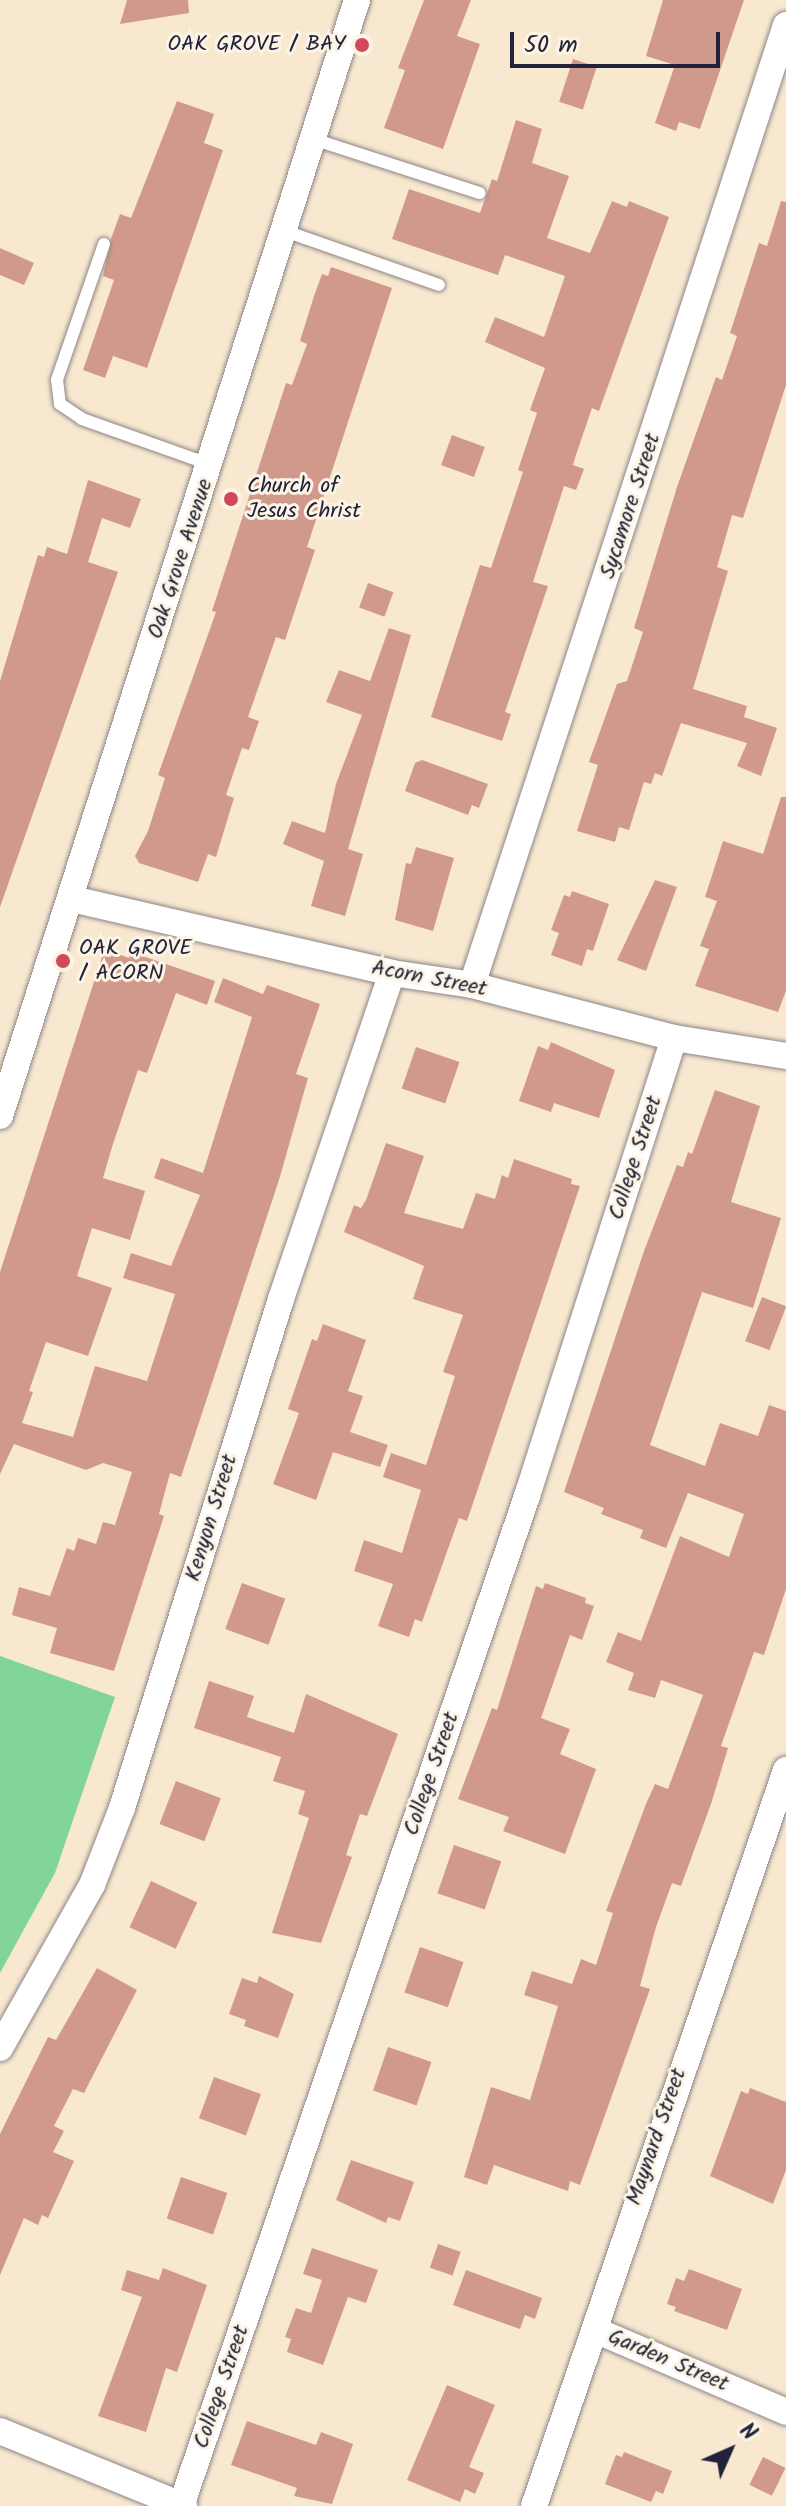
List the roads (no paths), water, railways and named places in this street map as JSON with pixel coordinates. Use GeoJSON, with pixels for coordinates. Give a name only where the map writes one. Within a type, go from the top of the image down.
{"type":"FeatureCollection","features":[{"type":"Feature","properties":{"kind":"street","name":"Oak Grove Avenue"},"geometry":{"type":"LineString","coordinates":[[0,1116],[211,465],[357,0]]}},
{"type":"Feature","properties":{"kind":"street","name":"Sycamore Street"},"geometry":{"type":"LineString","coordinates":[[472,985],[786,25]]}},
{"type":"Feature","properties":{"kind":"street","name":"Acorn Street"},"geometry":{"type":"LineString","coordinates":[[72,899],[392,973],[472,985],[674,1038],[786,1056]]}},
{"type":"Feature","properties":{"kind":"street","name":"Kenyon Street"},"geometry":{"type":"LineString","coordinates":[[0,2048],[92,1885],[122,1808],[281,1299],[392,973]]}},
{"type":"Feature","properties":{"kind":"street","name":"College Street"},"geometry":{"type":"LineString","coordinates":[[183,2506],[517,1525],[674,1038]]}},
{"type":"Feature","properties":{"kind":"street","name":"Maynard Street"},"geometry":{"type":"LineString","coordinates":[[534,2506],[786,1770]]}},
{"type":"Feature","properties":{"kind":"street","name":"Garden Street"},"geometry":{"type":"LineString","coordinates":[[595,2330],[786,2412]]}},
{"type":"Feature","properties":{"kind":"street"},"geometry":{"type":"LineString","coordinates":[[0,2431],[183,2506]]}},
{"type":"Feature","properties":{"kind":"lane"},"geometry":{"type":"LineString","coordinates":[[313,139],[479,193]]}},
{"type":"Feature","properties":{"kind":"lane"},"geometry":{"type":"LineString","coordinates":[[285,231],[439,285]]}},
{"type":"Feature","properties":{"kind":"lane"},"geometry":{"type":"LineString","coordinates":[[104,244],[57,380],[60,404],[82,419],[211,465]]}},
{"type":"Feature","properties":{"kind":"place","name":"OAK GROVE / BAY"},"geometry":{"type":"Point","coordinates":[362,45]}},
{"type":"Feature","properties":{"kind":"place","name":"Church of Jesus Christ"},"geometry":{"type":"Point","coordinates":[231,499]}},
{"type":"Feature","properties":{"kind":"place","name":"OAK GROVE / ACORN"},"geometry":{"type":"Point","coordinates":[63,961]}}]}
